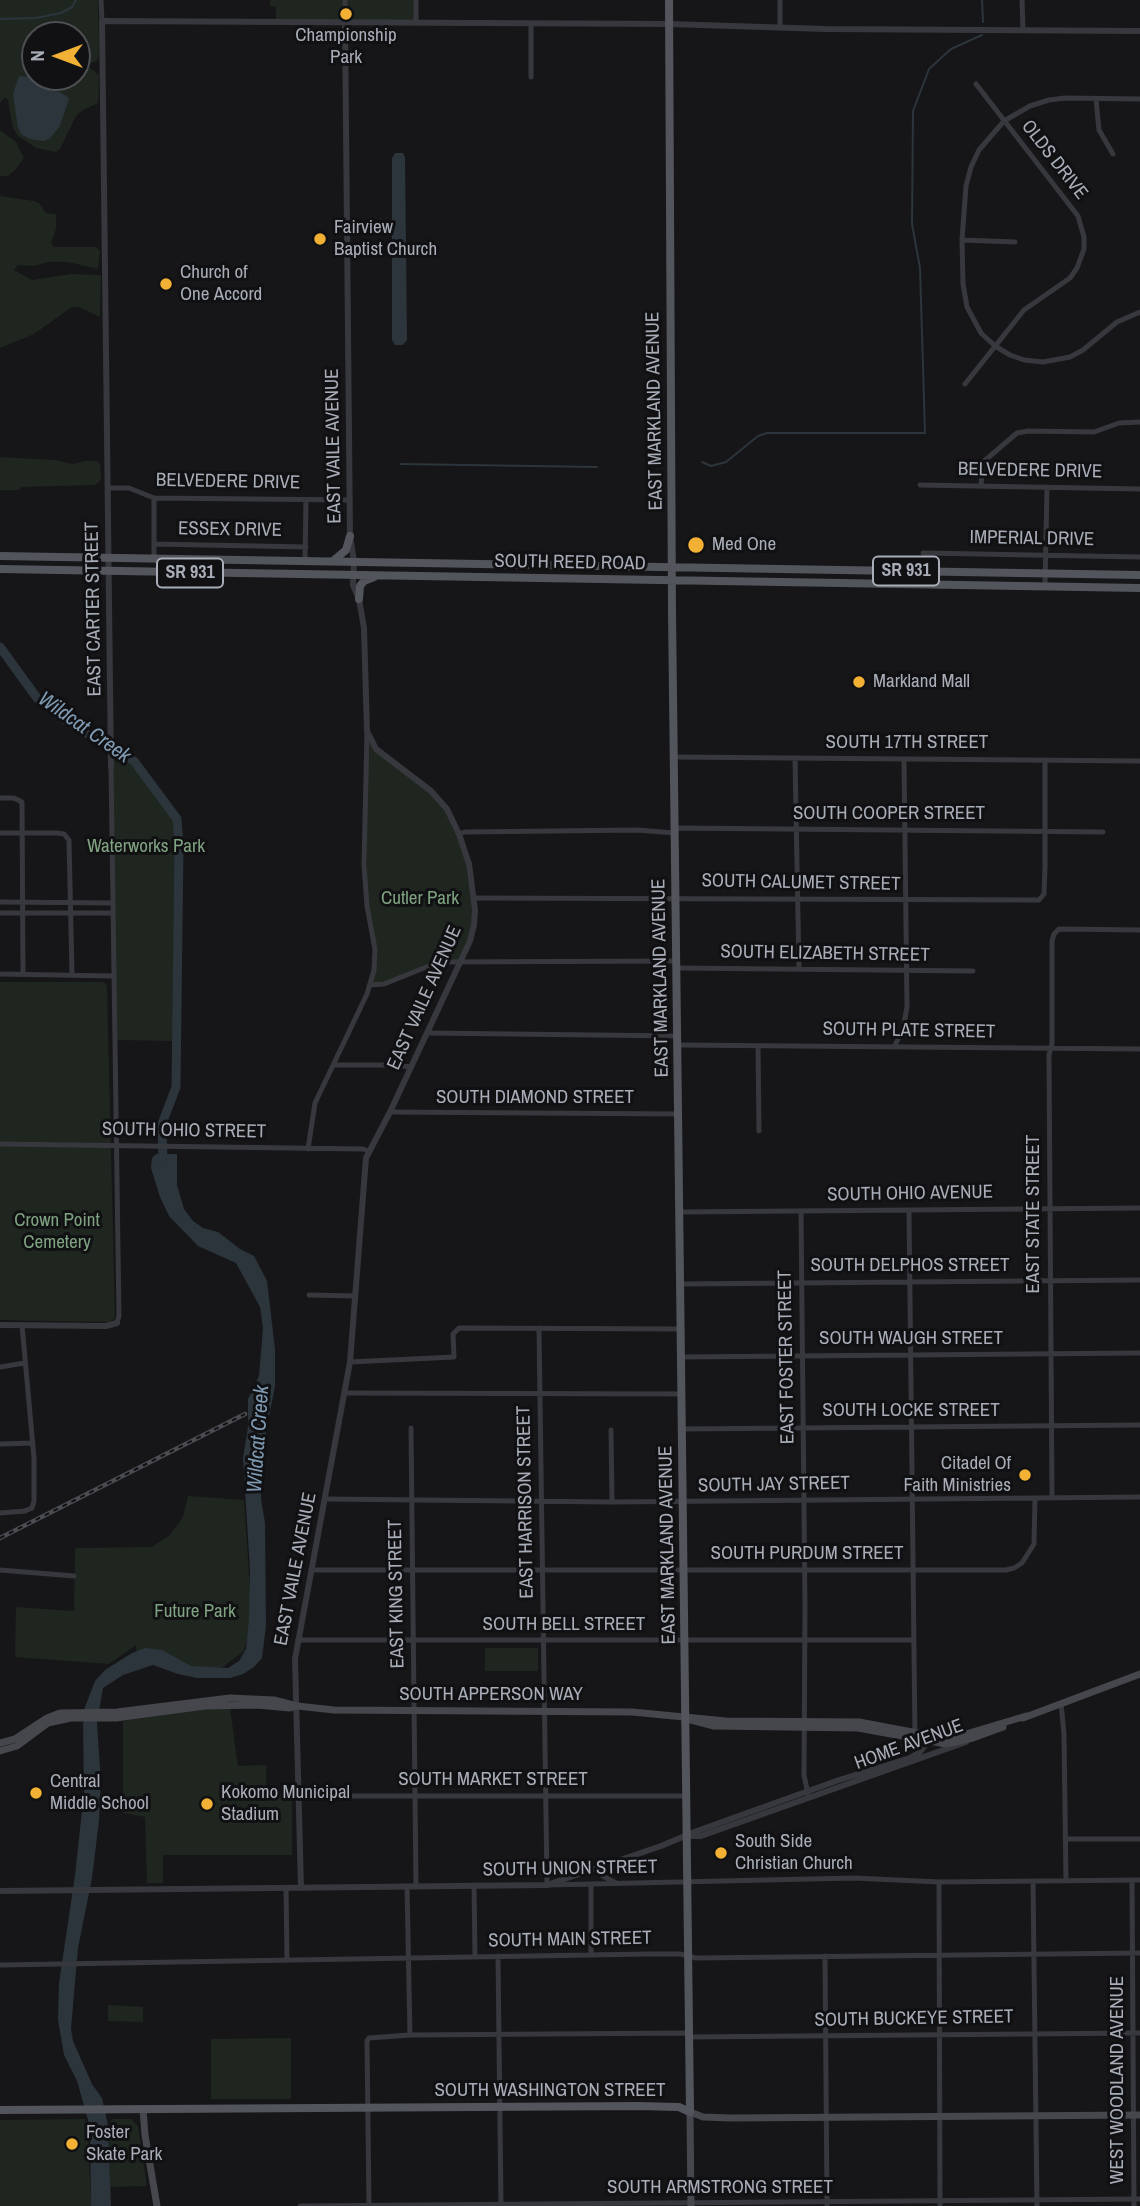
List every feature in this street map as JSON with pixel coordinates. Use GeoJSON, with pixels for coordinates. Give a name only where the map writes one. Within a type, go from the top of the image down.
{"type":"FeatureCollection","features":[{"type":"Feature","properties":{"kind":"main road","name":"EAST MARKLAND AVENUE"},"geometry":{"type":"LineString","coordinates":[[669,0],[671,567],[690,2112]]}},
{"type":"Feature","properties":{"kind":"main road"},"geometry":{"type":"LineString","coordinates":[[333,561],[346,550],[350,536]]}},
{"type":"Feature","properties":{"kind":"main road","name":"SOUTH REED ROAD"},"geometry":{"type":"LineString","coordinates":[[0,556],[1140,575]]}},
{"type":"Feature","properties":{"kind":"main road","name":"SOUTH REED ROAD"},"geometry":{"type":"LineString","coordinates":[[0,569],[1140,588]]}},
{"type":"Feature","properties":{"kind":"main road"},"geometry":{"type":"LineString","coordinates":[[359,599],[360,586],[364,581],[380,576]]}},
{"type":"Feature","properties":{"kind":"main road","name":"HOME AVENUE"},"geometry":{"type":"LineString","coordinates":[[973,1738],[1140,1674]]}},
{"type":"Feature","properties":{"kind":"main road","name":"SOUTH APPERSON WAY"},"geometry":{"type":"LineString","coordinates":[[0,1744],[15,1739],[51,1716],[114,1715],[205,1706],[257,1705],[334,1710],[632,1712],[686,1718],[714,1726],[806,1724],[858,1728],[915,1736],[946,1744],[973,1738]]}},
{"type":"Feature","properties":{"kind":"main road","name":"SOUTH APPERSON WAY"},"geometry":{"type":"LineString","coordinates":[[0,1751],[17,1746],[48,1723],[71,1715]]}},
{"type":"Feature","properties":{"kind":"main road","name":"SOUTH APPERSON WAY"},"geometry":{"type":"LineString","coordinates":[[930,1739],[956,1737],[1026,1716]]}},
{"type":"Feature","properties":{"kind":"main road","name":"SOUTH WASHINGTON STREET"},"geometry":{"type":"LineString","coordinates":[[0,2110],[500,2106],[679,2107],[703,2117],[1137,2115]]}},
{"type":"Feature","properties":{"kind":"main road"},"geometry":{"type":"LineString","coordinates":[[143,2109],[157,2206]]}},
{"type":"Feature","properties":{"kind":"main road"},"geometry":{"type":"LineString","coordinates":[[690,2112],[691,2205]]}},
{"type":"Feature","properties":{"kind":"street"},"geometry":{"type":"LineString","coordinates":[[101,0],[102,21],[670,24],[1140,31]]}},
{"type":"Feature","properties":{"kind":"street"},"geometry":{"type":"LineString","coordinates":[[345,0],[345,23]]}},
{"type":"Feature","properties":{"kind":"street"},"geometry":{"type":"LineString","coordinates":[[416,0],[416,23]]}},
{"type":"Feature","properties":{"kind":"street"},"geometry":{"type":"LineString","coordinates":[[780,0],[780,27]]}},
{"type":"Feature","properties":{"kind":"street"},"geometry":{"type":"LineString","coordinates":[[1022,0],[1023,30]]}},
{"type":"Feature","properties":{"kind":"street","name":"EAST CARTER STREET"},"geometry":{"type":"LineString","coordinates":[[102,21],[117,1323]]}},
{"type":"Feature","properties":{"kind":"street","name":"EAST VAILE AVENUE"},"geometry":{"type":"LineString","coordinates":[[301,1888],[295,1659],[350,1362],[368,1151],[390,1112],[460,961],[473,929],[474,898],[469,864],[460,834],[440,799],[376,748],[367,731],[364,628],[359,599],[353,586],[354,561],[350,536],[345,23]]}},
{"type":"Feature","properties":{"kind":"street"},"geometry":{"type":"LineString","coordinates":[[531,24],[531,77]]}},
{"type":"Feature","properties":{"kind":"street","name":"OLDS DRIVE"},"geometry":{"type":"LineString","coordinates":[[965,384],[1024,310],[1070,278],[1084,249],[1084,237],[1078,216],[975,84]]}},
{"type":"Feature","properties":{"kind":"street"},"geometry":{"type":"LineString","coordinates":[[1096,99],[1099,130],[1113,154]]}},
{"type":"Feature","properties":{"kind":"street"},"geometry":{"type":"LineString","coordinates":[[1140,99],[1049,100],[1030,106],[1004,121],[979,150],[971,167],[966,186],[962,240],[963,284],[967,307],[981,332],[995,346],[1024,360],[1056,361],[1083,350],[1117,321],[1140,312]]}},
{"type":"Feature","properties":{"kind":"street"},"geometry":{"type":"LineString","coordinates":[[962,240],[1015,242]]}},
{"type":"Feature","properties":{"kind":"street"},"geometry":{"type":"LineString","coordinates":[[981,485],[983,462],[1017,433],[1094,432],[1119,423],[1140,422]]}},
{"type":"Feature","properties":{"kind":"street","name":"BELVEDERE DRIVE"},"geometry":{"type":"LineString","coordinates":[[920,485],[1140,488]]}},
{"type":"Feature","properties":{"kind":"street"},"geometry":{"type":"LineString","coordinates":[[1045,587],[1047,487]]}},
{"type":"Feature","properties":{"kind":"street","name":"BELVEDERE DRIVE"},"geometry":{"type":"LineString","coordinates":[[108,488],[129,488],[154,498],[350,500]]}},
{"type":"Feature","properties":{"kind":"street","name":"ESSEX DRIVE"},"geometry":{"type":"LineString","coordinates":[[154,498],[154,559]]}},
{"type":"Feature","properties":{"kind":"street","name":"ESSEX DRIVE"},"geometry":{"type":"LineString","coordinates":[[305,561],[306,500]]}},
{"type":"Feature","properties":{"kind":"street","name":"ESSEX DRIVE"},"geometry":{"type":"LineString","coordinates":[[154,544],[306,547]]}},
{"type":"Feature","properties":{"kind":"street","name":"IMPERIAL DRIVE"},"geometry":{"type":"LineString","coordinates":[[923,553],[1140,556]]}},
{"type":"Feature","properties":{"kind":"street"},"geometry":{"type":"LineString","coordinates":[[308,1149],[313,1111],[366,998],[374,970],[375,949],[366,906],[364,865],[367,731]]}},
{"type":"Feature","properties":{"kind":"street","name":"SOUTH 17TH STREET"},"geometry":{"type":"LineString","coordinates":[[674,757],[1140,761]]}},
{"type":"Feature","properties":{"kind":"street"},"geometry":{"type":"LineString","coordinates":[[795,758],[799,969]]}},
{"type":"Feature","properties":{"kind":"street"},"geometry":{"type":"LineString","coordinates":[[894,1047],[906,1020],[904,759]]}},
{"type":"Feature","properties":{"kind":"street"},"geometry":{"type":"LineString","coordinates":[[1045,760],[1045,831]]}},
{"type":"Feature","properties":{"kind":"street"},"geometry":{"type":"LineString","coordinates":[[0,798],[14,798],[22,802],[23,974]]}},
{"type":"Feature","properties":{"kind":"street","name":"SOUTH COOPER STREET"},"geometry":{"type":"LineString","coordinates":[[460,834],[796,829],[1103,832]]}},
{"type":"Feature","properties":{"kind":"street","name":"SOUTH CALUMET STREET"},"geometry":{"type":"LineString","coordinates":[[474,898],[1035,901],[1042,898],[1045,831]]}},
{"type":"Feature","properties":{"kind":"street"},"geometry":{"type":"LineString","coordinates":[[0,833],[64,834],[69,840],[72,975]]}},
{"type":"Feature","properties":{"kind":"street"},"geometry":{"type":"LineString","coordinates":[[0,902],[113,903]]}},
{"type":"Feature","properties":{"kind":"street"},"geometry":{"type":"LineString","coordinates":[[0,913],[113,913]]}},
{"type":"Feature","properties":{"kind":"street","name":"EAST STATE STREET"},"geometry":{"type":"LineString","coordinates":[[1052,1497],[1052,941],[1055,932],[1063,929],[1140,930]]}},
{"type":"Feature","properties":{"kind":"street","name":"SOUTH ELIZABETH STREET"},"geometry":{"type":"LineString","coordinates":[[370,985],[384,984],[439,962],[460,961],[973,971]]}},
{"type":"Feature","properties":{"kind":"street"},"geometry":{"type":"LineString","coordinates":[[0,974],[114,976]]}},
{"type":"Feature","properties":{"kind":"street","name":"SOUTH PLATE STREET"},"geometry":{"type":"LineString","coordinates":[[427,1033],[678,1040],[758,1046],[1140,1049]]}},
{"type":"Feature","properties":{"kind":"street"},"geometry":{"type":"LineString","coordinates":[[758,1046],[759,1131]]}},
{"type":"Feature","properties":{"kind":"street"},"geometry":{"type":"LineString","coordinates":[[334,1065],[411,1067]]}},
{"type":"Feature","properties":{"kind":"street","name":"SOUTH DIAMOND STREET"},"geometry":{"type":"LineString","coordinates":[[390,1112],[679,1114]]}},
{"type":"Feature","properties":{"kind":"street","name":"SOUTH OHIO STREET"},"geometry":{"type":"LineString","coordinates":[[0,1144],[368,1151]]}},
{"type":"Feature","properties":{"kind":"street","name":"SOUTH OHIO AVENUE"},"geometry":{"type":"LineString","coordinates":[[680,1212],[1140,1208]]}},
{"type":"Feature","properties":{"kind":"street"},"geometry":{"type":"LineString","coordinates":[[909,1210],[915,1736]]}},
{"type":"Feature","properties":{"kind":"street","name":"EAST FOSTER STREET"},"geometry":{"type":"LineString","coordinates":[[801,1211],[806,1724],[804,1775],[809,1794]]}},
{"type":"Feature","properties":{"kind":"street","name":"SOUTH DELPHOS STREET"},"geometry":{"type":"LineString","coordinates":[[681,1284],[1140,1280]]}},
{"type":"Feature","properties":{"kind":"street"},"geometry":{"type":"LineString","coordinates":[[309,1294],[355,1296]]}},
{"type":"Feature","properties":{"kind":"street"},"geometry":{"type":"LineString","coordinates":[[0,1325],[106,1326],[117,1323]]}},
{"type":"Feature","properties":{"kind":"street"},"geometry":{"type":"LineString","coordinates":[[0,1513],[31,1509],[34,1502],[33,1443],[22,1325]]}},
{"type":"Feature","properties":{"kind":"street","name":"EAST HARRISON STREET"},"geometry":{"type":"LineString","coordinates":[[539,1328],[547,1885]]}},
{"type":"Feature","properties":{"kind":"street"},"geometry":{"type":"LineString","coordinates":[[350,1362],[454,1357],[453,1334],[456,1329],[681,1329]]}},
{"type":"Feature","properties":{"kind":"street","name":"SOUTH WAUGH STREET"},"geometry":{"type":"LineString","coordinates":[[682,1357],[1140,1353]]}},
{"type":"Feature","properties":{"kind":"street"},"geometry":{"type":"LineString","coordinates":[[0,1367],[25,1363]]}},
{"type":"Feature","properties":{"kind":"street"},"geometry":{"type":"LineString","coordinates":[[345,1393],[682,1394]]}},
{"type":"Feature","properties":{"kind":"street","name":"SOUTH LOCKE STREET"},"geometry":{"type":"LineString","coordinates":[[682,1429],[1140,1425]]}},
{"type":"Feature","properties":{"kind":"street","name":"EAST KING STREET"},"geometry":{"type":"LineString","coordinates":[[411,1428],[416,1886]]}},
{"type":"Feature","properties":{"kind":"street"},"geometry":{"type":"LineString","coordinates":[[611,1430],[612,1502]]}},
{"type":"Feature","properties":{"kind":"street"},"geometry":{"type":"LineString","coordinates":[[0,1444],[33,1443]]}},
{"type":"Feature","properties":{"kind":"street","name":"SOUTH PURDUM STREET"},"geometry":{"type":"LineString","coordinates":[[312,1570],[1006,1570],[1018,1566],[1034,1544],[1035,1497]]}},
{"type":"Feature","properties":{"kind":"street","name":"SOUTH JAY STREET"},"geometry":{"type":"LineString","coordinates":[[325,1499],[612,1502],[1140,1497]]}},
{"type":"Feature","properties":{"kind":"street"},"geometry":{"type":"LineString","coordinates":[[0,1570],[74,1576]]}},
{"type":"Feature","properties":{"kind":"street","name":"SOUTH BELL STREET"},"geometry":{"type":"LineString","coordinates":[[298,1640],[914,1640]]}},
{"type":"Feature","properties":{"kind":"street"},"geometry":{"type":"LineString","coordinates":[[1061,1703],[1066,1881]]}},
{"type":"Feature","properties":{"kind":"street","name":"HOME AVENUE"},"geometry":{"type":"LineString","coordinates":[[809,1794],[973,1738]]}},
{"type":"Feature","properties":{"kind":"street","name":"HOME AVENUE"},"geometry":{"type":"LineString","coordinates":[[547,1885],[687,1837],[701,1836],[917,1755],[930,1739]]}},
{"type":"Feature","properties":{"kind":"street","name":"SOUTH MARKET STREET"},"geometry":{"type":"LineString","coordinates":[[299,1796],[687,1796]]}},
{"type":"Feature","properties":{"kind":"street"},"geometry":{"type":"LineString","coordinates":[[1065,1839],[1140,1839]]}},
{"type":"Feature","properties":{"kind":"street"},"geometry":{"type":"LineString","coordinates":[[598,1869],[606,1879],[619,1884]]}},
{"type":"Feature","properties":{"kind":"street","name":"SOUTH UNION STREET"},"geometry":{"type":"LineString","coordinates":[[0,1891],[591,1885],[856,1878],[939,1882],[1140,1880]]}},
{"type":"Feature","properties":{"kind":"street","name":"WEST WOODLAND AVENUE"},"geometry":{"type":"LineString","coordinates":[[1132,1880],[1137,1953],[1136,2202]]}},
{"type":"Feature","properties":{"kind":"street"},"geometry":{"type":"LineString","coordinates":[[1033,1881],[1037,2203]]}},
{"type":"Feature","properties":{"kind":"street"},"geometry":{"type":"LineString","coordinates":[[939,1882],[940,2204]]}},
{"type":"Feature","properties":{"kind":"street"},"geometry":{"type":"LineString","coordinates":[[474,1885],[475,1957]]}},
{"type":"Feature","properties":{"kind":"street"},"geometry":{"type":"LineString","coordinates":[[591,1885],[592,1955]]}},
{"type":"Feature","properties":{"kind":"street"},"geometry":{"type":"LineString","coordinates":[[407,1886],[410,2035]]}},
{"type":"Feature","properties":{"kind":"street"},"geometry":{"type":"LineString","coordinates":[[286,1888],[287,1960]]}},
{"type":"Feature","properties":{"kind":"street","name":"SOUTH MAIN STREET"},"geometry":{"type":"LineString","coordinates":[[0,1965],[592,1955],[1137,1953]]}},
{"type":"Feature","properties":{"kind":"street"},"geometry":{"type":"LineString","coordinates":[[498,1956],[501,2206]]}},
{"type":"Feature","properties":{"kind":"street"},"geometry":{"type":"LineString","coordinates":[[825,1956],[827,2204]]}},
{"type":"Feature","properties":{"kind":"street","name":"SOUTH BUCKEYE STREET"},"geometry":{"type":"LineString","coordinates":[[367,2107],[368,2039],[410,2035],[499,2034],[826,2036],[1136,2033]]}},
{"type":"Feature","properties":{"kind":"street"},"geometry":{"type":"LineString","coordinates":[[367,2107],[369,2206]]}},
{"type":"Feature","properties":{"kind":"street","name":"SOUTH ARMSTRONG STREET"},"geometry":{"type":"LineString","coordinates":[[300,2206],[1136,2202]]}},
{"type":"Feature","properties":{"kind":"green space"},"geometry":{"type":"Polygon","coordinates":[[[0,0],[98,0],[99,54],[97,61],[91,63],[91,21],[21,21],[21,91],[91,91],[91,69],[99,75],[98,103],[76,116],[60,149],[56,152],[36,148],[18,136],[13,128],[8,100],[5,97],[0,103],[0,0]]]}},
{"type":"Feature","properties":{"kind":"green space","name":"Championship Park"},"geometry":{"type":"Polygon","coordinates":[[[270,0],[416,0],[416,23],[276,23],[276,7],[270,6],[270,0]]]}},
{"type":"Feature","properties":{"kind":"green space"},"geometry":{"type":"Polygon","coordinates":[[[0,130],[16,142],[24,158],[8,176],[0,176],[0,130]]]}},
{"type":"Feature","properties":{"kind":"green space"},"geometry":{"type":"Polygon","coordinates":[[[0,196],[34,201],[39,203],[46,213],[56,214],[56,229],[51,243],[54,247],[96,247],[100,251],[98,269],[68,262],[48,262],[35,266],[18,265],[14,270],[32,280],[71,274],[101,275],[100,317],[79,307],[72,307],[34,334],[0,348],[0,196]]]}},
{"type":"Feature","properties":{"kind":"green space"},"geometry":{"type":"Polygon","coordinates":[[[0,457],[54,460],[73,464],[97,461],[100,464],[101,480],[95,485],[0,490],[0,457]]]}},
{"type":"Feature","properties":{"kind":"green space","name":"Cutler Park"},"geometry":{"type":"Polygon","coordinates":[[[367,731],[371,743],[440,799],[463,844],[474,925],[460,961],[439,962],[392,981],[370,985],[375,958],[367,906],[367,731]]]}},
{"type":"Feature","properties":{"kind":"green space","name":"Waterworks Park"},"geometry":{"type":"Polygon","coordinates":[[[111,747],[134,761],[177,819],[177,1041],[115,1040],[111,747]]]}},
{"type":"Feature","properties":{"kind":"green space","name":"Crown Point Cemetery"},"geometry":{"type":"Polygon","coordinates":[[[0,982],[104,982],[107,986],[115,1318],[110,1322],[0,1320],[0,982]]]}},
{"type":"Feature","properties":{"kind":"green space","name":"Future Park"},"geometry":{"type":"Polygon","coordinates":[[[188,1496],[244,1500],[252,1618],[244,1651],[216,1672],[137,1657],[136,1645],[109,1664],[15,1657],[16,1607],[74,1611],[75,1548],[151,1547],[169,1536],[183,1517],[188,1496]]]}},
{"type":"Feature","properties":{"kind":"green space"},"geometry":{"type":"Polygon","coordinates":[[[485,1648],[538,1648],[538,1671],[485,1671],[485,1648]]]}},
{"type":"Feature","properties":{"kind":"green space","name":"Kokomo Municipal Stadium"},"geometry":{"type":"Polygon","coordinates":[[[210,1708],[230,1708],[238,1766],[266,1765],[266,1794],[292,1794],[292,1855],[163,1855],[163,1883],[147,1883],[145,1817],[123,1813],[123,1721],[210,1708]]]}},
{"type":"Feature","properties":{"kind":"green space"},"geometry":{"type":"Polygon","coordinates":[[[108,2005],[143,2007],[143,2022],[108,2021],[108,2005]]]}},
{"type":"Feature","properties":{"kind":"green space"},"geometry":{"type":"Polygon","coordinates":[[[291,2038],[291,2099],[211,2099],[211,2039],[291,2038]]]}},
{"type":"Feature","properties":{"kind":"green space"},"geometry":{"type":"Polygon","coordinates":[[[85,2119],[91,2206],[0,2206],[0,2120],[85,2119]]]}},
{"type":"Feature","properties":{"kind":"green space"},"geometry":{"type":"Polygon","coordinates":[[[112,2119],[131,2119],[138,2126],[147,2186],[110,2187],[109,2125],[112,2119]]]}},
{"type":"Feature","properties":{"kind":"water"},"geometry":{"type":"Polygon","coordinates":[[[21,76],[21,91],[55,91],[69,98],[60,126],[50,138],[44,141],[22,135],[18,128],[13,94],[21,76]]]}},
{"type":"Feature","properties":{"kind":"water"},"geometry":{"type":"Polygon","coordinates":[[[395,153],[403,153],[405,157],[407,340],[403,345],[395,345],[392,340],[392,158],[395,153]]]}},
{"type":"Feature","properties":{"kind":"water"},"geometry":{"type":"Polygon","coordinates":[[[156,1154],[177,1154],[177,1185],[184,1209],[193,1221],[203,1228],[218,1232],[254,1256],[267,1281],[275,1349],[275,1386],[261,1457],[266,1626],[262,1658],[243,1674],[230,1678],[197,1678],[153,1665],[123,1675],[103,1688],[97,1723],[101,1782],[99,1821],[92,1878],[78,1948],[71,2029],[73,2041],[92,2084],[102,2098],[108,2125],[111,2206],[91,2206],[90,2127],[77,2081],[64,2055],[58,2020],[59,1983],[84,1793],[85,1707],[95,1681],[105,1670],[145,1648],[162,1650],[191,1666],[228,1668],[239,1661],[246,1649],[249,1619],[250,1570],[243,1458],[248,1427],[248,1399],[259,1376],[263,1328],[260,1307],[236,1263],[198,1246],[169,1216],[151,1168],[152,1158],[156,1154]]]}},
{"type":"Feature","properties":{"kind":"waterway"},"geometry":{"type":"LineString","coordinates":[[0,19],[36,18],[61,13],[72,7],[76,0]]}},
{"type":"Feature","properties":{"kind":"waterway"},"geometry":{"type":"LineString","coordinates":[[982,0],[983,22]]}},
{"type":"Feature","properties":{"kind":"waterway"},"geometry":{"type":"LineString","coordinates":[[702,462],[711,466],[726,462],[758,436],[767,433],[925,433],[920,268],[912,224],[913,111],[929,69],[951,49],[982,35]]}},
{"type":"Feature","properties":{"kind":"waterway"},"geometry":{"type":"LineString","coordinates":[[401,464],[597,467]]}},
{"type":"Feature","properties":{"kind":"waterway","name":"Wildcat Creek"},"geometry":{"type":"LineString","coordinates":[[0,647],[37,698],[65,720],[134,761],[177,819],[179,846],[176,1087],[162,1124],[163,1166]]}},
{"type":"Feature","properties":{"kind":"railway"},"geometry":{"type":"LineString","coordinates":[[0,1538],[245,1414]]}},
{"type":"Feature","properties":{"kind":"place","name":"Championship Park"},"geometry":{"type":"Point","coordinates":[346,14]}},
{"type":"Feature","properties":{"kind":"place","name":"Fairview Baptist Church"},"geometry":{"type":"Point","coordinates":[320,239]}},
{"type":"Feature","properties":{"kind":"place","name":"Church of One Accord"},"geometry":{"type":"Point","coordinates":[166,284]}},
{"type":"Feature","properties":{"kind":"place","name":"Med One"},"geometry":{"type":"Point","coordinates":[696,545]}},
{"type":"Feature","properties":{"kind":"place","name":"Markland Mall"},"geometry":{"type":"Point","coordinates":[859,682]}},
{"type":"Feature","properties":{"kind":"place","name":"Citadel Of Faith Ministries"},"geometry":{"type":"Point","coordinates":[1025,1475]}},
{"type":"Feature","properties":{"kind":"place","name":"Central Middle School"},"geometry":{"type":"Point","coordinates":[36,1793]}},
{"type":"Feature","properties":{"kind":"place","name":"Kokomo Municipal Stadium"},"geometry":{"type":"Point","coordinates":[207,1804]}},
{"type":"Feature","properties":{"kind":"place","name":"South Side Christian Church"},"geometry":{"type":"Point","coordinates":[721,1853]}},
{"type":"Feature","properties":{"kind":"place","name":"Foster Skate Park"},"geometry":{"type":"Point","coordinates":[72,2144]}}]}
